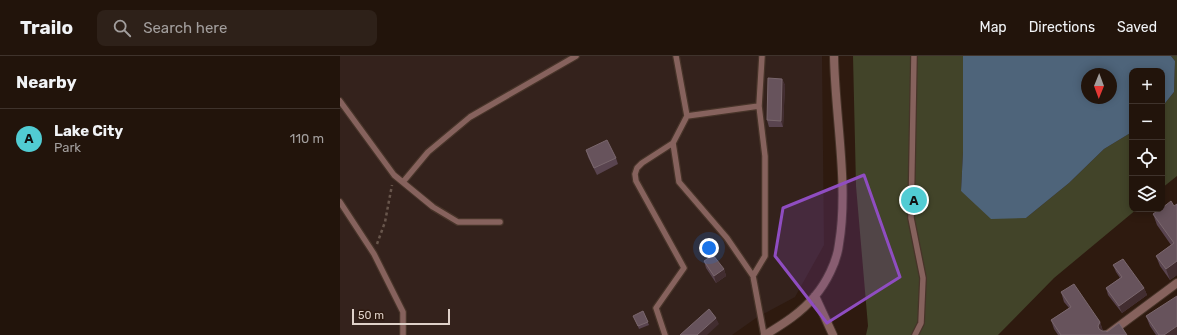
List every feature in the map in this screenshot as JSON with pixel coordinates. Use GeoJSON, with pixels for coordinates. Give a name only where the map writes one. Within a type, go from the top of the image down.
{"type":"FeatureCollection","features":[{"type":"Feature","properties":{"kind":"street"},"geometry":{"type":"LineString","coordinates":[[764,335],[794,316],[815,296],[831,271],[839,245],[842,210],[842,172],[834,56]]}},
{"type":"Feature","properties":{"kind":"street"},"geometry":{"type":"LineString","coordinates":[[1107,335],[1177,283]]}},
{"type":"Feature","properties":{"kind":"street"},"geometry":{"type":"LineString","coordinates":[[815,296],[833,335]]}},
{"type":"Feature","properties":{"kind":"lane"},"geometry":{"type":"LineString","coordinates":[[403,182],[428,152],[470,117],[576,56]]}},
{"type":"Feature","properties":{"kind":"lane"},"geometry":{"type":"LineString","coordinates":[[665,335],[656,308],[684,268],[636,180],[635,174],[637,168],[642,163],[673,143],[686,116],[676,56]]}},
{"type":"Feature","properties":{"kind":"lane"},"geometry":{"type":"LineString","coordinates":[[753,276],[765,256],[765,156],[759,106],[762,56]]}},
{"type":"Feature","properties":{"kind":"lane"},"geometry":{"type":"LineString","coordinates":[[914,56],[911,218],[923,278],[921,323],[915,335]]}},
{"type":"Feature","properties":{"kind":"lane"},"geometry":{"type":"LineString","coordinates":[[340,101],[394,174],[433,207],[458,222],[500,222]]}},
{"type":"Feature","properties":{"kind":"lane"},"geometry":{"type":"LineString","coordinates":[[686,116],[759,106]]}},
{"type":"Feature","properties":{"kind":"lane"},"geometry":{"type":"LineString","coordinates":[[673,143],[679,182],[727,238],[753,276],[764,335]]}},
{"type":"Feature","properties":{"kind":"lane"},"geometry":{"type":"LineString","coordinates":[[340,202],[374,254],[403,312],[403,335]]}},
{"type":"Feature","properties":{"kind":"path"},"geometry":{"type":"LineString","coordinates":[[374,254],[385,222],[394,174]]}},
{"type":"Feature","properties":{"kind":"highlighted area"},"geometry":{"type":"Polygon","coordinates":[[[864,175],[900,277],[827,323],[775,256],[783,208],[864,175]]]}},
{"type":"Feature","properties":{"kind":"shaded area"},"geometry":{"type":"Polygon","coordinates":[[[340,56],[822,56],[824,245],[795,297],[756,318],[732,335],[340,335],[340,56]]]}},
{"type":"Feature","properties":{"kind":"green space"},"geometry":{"type":"Polygon","coordinates":[[[853,56],[963,56],[963,152],[961,191],[1026,218],[1069,183],[1104,149],[1129,134],[1129,212],[1133,212],[1054,278],[998,335],[866,335],[868,326],[856,186],[853,56]]]}},
{"type":"Feature","properties":{"kind":"green space"},"geometry":{"type":"Polygon","coordinates":[[[1171,56],[1177,56],[1177,176],[1165,186],[1165,103],[1174,92],[1175,61],[1171,56]]]}},
{"type":"Feature","properties":{"kind":"water"},"geometry":{"type":"Polygon","coordinates":[[[963,56],[1171,56],[1175,61],[1174,92],[1165,103],[1165,68],[1129,68],[1129,134],[1104,149],[1069,183],[1026,218],[991,219],[961,191],[963,152],[963,56]]]}},
{"type":"Feature","properties":{"kind":"building"},"geometry":{"type":"Polygon","coordinates":[[[768,78],[782,79],[781,121],[767,120],[768,78]]]}},
{"type":"Feature","properties":{"kind":"building"},"geometry":{"type":"Polygon","coordinates":[[[607,140],[616,158],[594,168],[586,150],[607,140]]]}},
{"type":"Feature","properties":{"kind":"building"},"geometry":{"type":"Polygon","coordinates":[[[1171,201],[1174,206],[1177,204],[1177,261],[1166,269],[1156,256],[1174,243],[1153,214],[1156,212],[1165,212],[1165,206],[1171,201]]]}},
{"type":"Feature","properties":{"kind":"building"},"geometry":{"type":"Polygon","coordinates":[[[713,255],[724,269],[714,276],[704,261],[713,255]]]}},
{"type":"Feature","properties":{"kind":"building"},"geometry":{"type":"Polygon","coordinates":[[[1123,259],[1144,288],[1119,306],[1106,288],[1122,277],[1113,265],[1123,259]]]}},
{"type":"Feature","properties":{"kind":"building"},"geometry":{"type":"Polygon","coordinates":[[[1074,284],[1100,322],[1098,326],[1099,329],[1107,332],[1119,323],[1127,335],[1061,335],[1051,320],[1071,307],[1061,292],[1074,284]]]}},
{"type":"Feature","properties":{"kind":"building"},"geometry":{"type":"Polygon","coordinates":[[[1177,296],[1177,326],[1164,335],[1159,335],[1146,316],[1177,296]]]}},
{"type":"Feature","properties":{"kind":"building"},"geometry":{"type":"Polygon","coordinates":[[[709,309],[716,318],[697,335],[680,335],[709,309]]]}},
{"type":"Feature","properties":{"kind":"building"},"geometry":{"type":"Polygon","coordinates":[[[643,311],[648,322],[638,326],[633,316],[643,311]]]}},
{"type":"Feature","properties":{"kind":"place","name":"Lake City"},"geometry":{"type":"Point","coordinates":[914,200]}}]}
